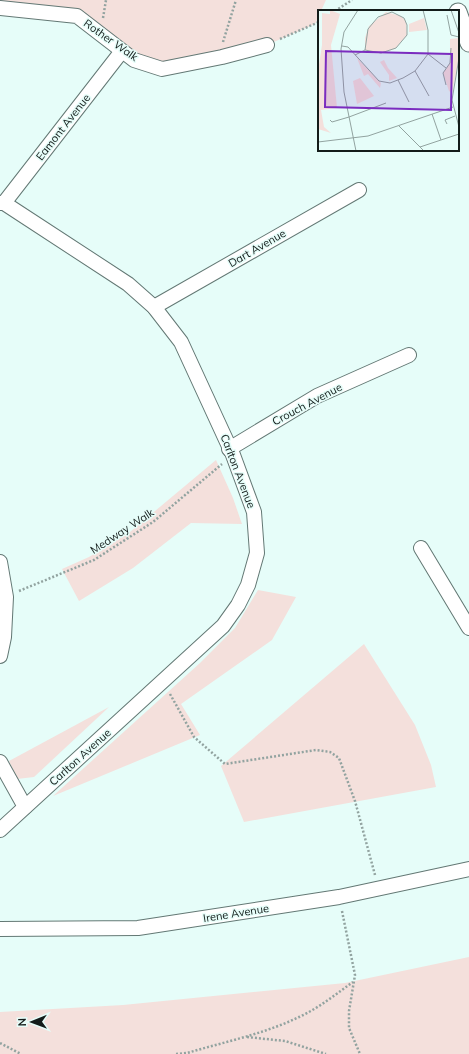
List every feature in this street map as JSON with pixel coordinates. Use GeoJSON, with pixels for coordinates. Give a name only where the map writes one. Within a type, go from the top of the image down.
{"type":"FeatureCollection","features":[{"type":"Feature","properties":{"kind":"street"},"geometry":{"type":"LineString","coordinates":[[454,0],[457,10]]}},
{"type":"Feature","properties":{"kind":"street","name":"Rother Walk"},"geometry":{"type":"LineString","coordinates":[[0,8],[77,16],[134,60],[162,69],[218,58],[267,45]]}},
{"type":"Feature","properties":{"kind":"street"},"geometry":{"type":"LineString","coordinates":[[459,15],[469,43]]}},
{"type":"Feature","properties":{"kind":"street","name":"Eamont Avenue"},"geometry":{"type":"LineString","coordinates":[[2,203],[122,51]]}},
{"type":"Feature","properties":{"kind":"street","name":"Dart Avenue"},"geometry":{"type":"LineString","coordinates":[[154,307],[359,190]]}},
{"type":"Feature","properties":{"kind":"street","name":"Carlton Avenue"},"geometry":{"type":"LineString","coordinates":[[0,830],[223,626],[238,605],[248,584],[256,553],[254,512],[231,452],[181,342],[154,307],[128,284],[2,203]]}},
{"type":"Feature","properties":{"kind":"street","name":"Crouch Avenue"},"geometry":{"type":"LineString","coordinates":[[231,452],[317,396],[409,355]]}},
{"type":"Feature","properties":{"kind":"street"},"geometry":{"type":"LineString","coordinates":[[421,548],[469,628]]}},
{"type":"Feature","properties":{"kind":"street"},"geometry":{"type":"LineString","coordinates":[[0,562],[6,597],[4,637],[0,656]]}},
{"type":"Feature","properties":{"kind":"street"},"geometry":{"type":"LineString","coordinates":[[0,762],[25,807]]}},
{"type":"Feature","properties":{"kind":"street","name":"Irene Avenue"},"geometry":{"type":"LineString","coordinates":[[0,929],[138,928],[339,897],[469,869]]}},
{"type":"Feature","properties":{"kind":"path"},"geometry":{"type":"LineString","coordinates":[[218,58],[236,0]]}},
{"type":"Feature","properties":{"kind":"path"},"geometry":{"type":"LineString","coordinates":[[337,10],[352,0]]}},
{"type":"Feature","properties":{"kind":"path"},"geometry":{"type":"LineString","coordinates":[[267,45],[318,22]]}},
{"type":"Feature","properties":{"kind":"path","name":"Medway Walk"},"geometry":{"type":"LineString","coordinates":[[6,597],[94,560],[153,522],[231,452]]}},
{"type":"Feature","properties":{"kind":"path"},"geometry":{"type":"LineString","coordinates":[[163,681],[194,737],[225,764],[316,750],[330,752],[339,758],[356,801],[378,889]]}},
{"type":"Feature","properties":{"kind":"path"},"geometry":{"type":"LineString","coordinates":[[339,897],[355,975],[349,1011],[350,1028],[360,1054]]}},
{"type":"Feature","properties":{"kind":"path"},"geometry":{"type":"LineString","coordinates":[[176,1054],[187,1053],[267,1030],[300,1017],[353,982]]}},
{"type":"Feature","properties":{"kind":"path"},"geometry":{"type":"LineString","coordinates":[[244,1036],[286,1041],[326,1054]]}},
{"type":"Feature","properties":{"kind":"path"},"geometry":{"type":"LineString","coordinates":[[0,1043],[21,1054]]}},
{"type":"Feature","properties":{"kind":"shaded area"},"geometry":{"type":"Polygon","coordinates":[[[0,0],[326,0],[321,10],[318,10],[318,18],[315,24],[267,45],[162,69],[77,16],[0,8],[0,0]]]}},
{"type":"Feature","properties":{"kind":"shaded area"},"geometry":{"type":"Polygon","coordinates":[[[216,460],[233,498],[242,524],[191,523],[133,568],[79,601],[62,569],[89,557],[130,532],[216,460]]]}},
{"type":"Feature","properties":{"kind":"shaded area"},"geometry":{"type":"Polygon","coordinates":[[[258,590],[296,597],[272,640],[181,704],[200,735],[53,796],[200,663],[235,628],[258,590]]]}},
{"type":"Feature","properties":{"kind":"shaded area"},"geometry":{"type":"Polygon","coordinates":[[[364,644],[415,725],[431,765],[436,787],[244,822],[221,766],[364,644]]]}},
{"type":"Feature","properties":{"kind":"shaded area"},"geometry":{"type":"Polygon","coordinates":[[[109,707],[34,777],[17,779],[9,761],[109,707]]]}},
{"type":"Feature","properties":{"kind":"shaded area"},"geometry":{"type":"Polygon","coordinates":[[[469,957],[469,1054],[0,1054],[0,1012],[123,1005],[345,983],[469,957]]]}}]}
